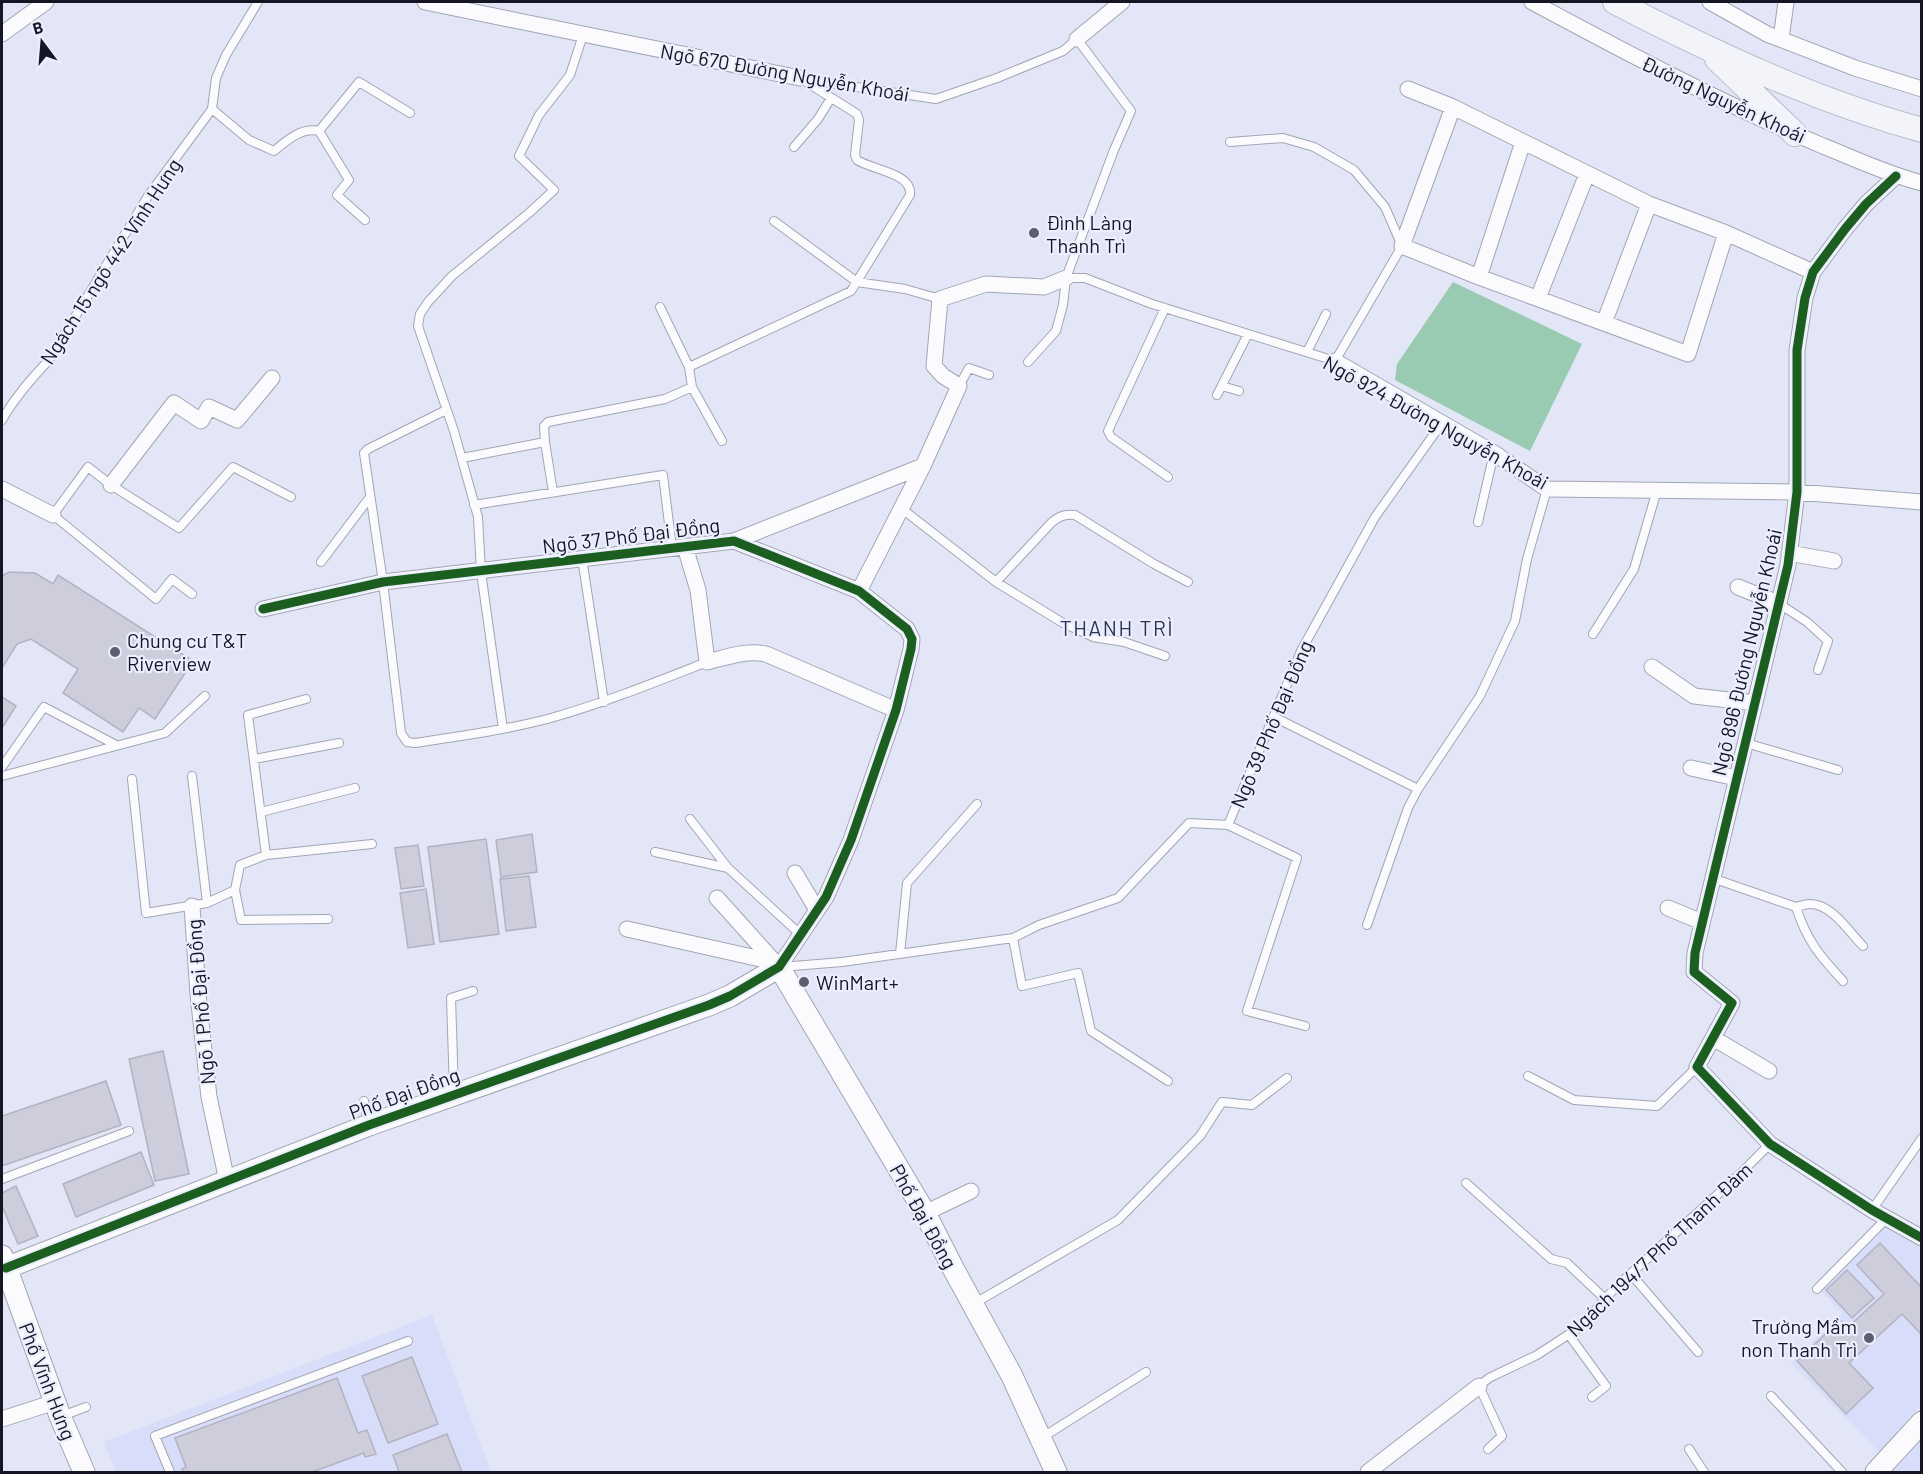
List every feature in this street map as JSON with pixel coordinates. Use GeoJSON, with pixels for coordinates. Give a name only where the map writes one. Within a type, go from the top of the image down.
{"type":"FeatureCollection","features":[{"type":"Feature","properties":{"kind":"main road","name":"Đường Nguyễn Khoái"},"geometry":{"type":"LineString","coordinates":[[1615,2],[1706,49],[1812,94],[1922,130]]}},
{"type":"Feature","properties":{"kind":"main road"},"geometry":{"type":"LineString","coordinates":[[1706,49],[1795,134]]}},
{"type":"Feature","properties":{"kind":"street"},"geometry":{"type":"LineString","coordinates":[[2,34],[46,2]]}},
{"type":"Feature","properties":{"kind":"street","name":"Ngõ 670 Đường Nguyễn Khoái"},"geometry":{"type":"LineString","coordinates":[[425,2],[800,78]]}},
{"type":"Feature","properties":{"kind":"street","name":"Ngõ 670 Đường Nguyễn Khoái"},"geometry":{"type":"LineString","coordinates":[[1077,39],[1122,2]]}},
{"type":"Feature","properties":{"kind":"street","name":"Đường Nguyễn Khoái"},"geometry":{"type":"LineString","coordinates":[[1532,2],[1678,80],[1795,134],[1896,176],[1922,183]]}},
{"type":"Feature","properties":{"kind":"street"},"geometry":{"type":"LineString","coordinates":[[1710,2],[1767,34],[1855,68],[1922,89]]}},
{"type":"Feature","properties":{"kind":"street"},"geometry":{"type":"LineString","coordinates":[[1781,39],[1786,2]]}},
{"type":"Feature","properties":{"kind":"street"},"geometry":{"type":"LineString","coordinates":[[1408,89],[1454,107],[1648,204],[1726,233],[1814,272]]}},
{"type":"Feature","properties":{"kind":"street"},"geometry":{"type":"LineString","coordinates":[[1454,107],[1402,246],[1688,354],[1726,233]]}},
{"type":"Feature","properties":{"kind":"street"},"geometry":{"type":"LineString","coordinates":[[1479,277],[1523,142]]}},
{"type":"Feature","properties":{"kind":"street"},"geometry":{"type":"LineString","coordinates":[[1538,298],[1587,174]]}},
{"type":"Feature","properties":{"kind":"street","name":"Ngõ 896 Đường Nguyễn Khoái"},"geometry":{"type":"LineString","coordinates":[[1713,1038],[1732,1003],[1694,972],[1695,953],[1789,553],[1797,492],[1797,350],[1805,298],[1814,272],[1866,204],[1896,176]]}},
{"type":"Feature","properties":{"kind":"street"},"geometry":{"type":"LineString","coordinates":[[1604,323],[1648,204]]}},
{"type":"Feature","properties":{"kind":"street","name":"Ngõ 924 Đường Nguyễn Khoái"},"geometry":{"type":"LineString","coordinates":[[939,299],[986,284],[1044,287],[1066,278]]}},
{"type":"Feature","properties":{"kind":"street"},"geometry":{"type":"LineString","coordinates":[[859,591],[923,466],[959,386],[943,376],[934,366],[939,299]]}},
{"type":"Feature","properties":{"kind":"street","name":"Ngõ 924 Đường Nguyễn Khoái"},"geometry":{"type":"LineString","coordinates":[[1335,361],[1494,453],[1547,489],[1797,492],[1922,502]]}},
{"type":"Feature","properties":{"kind":"street"},"geometry":{"type":"LineString","coordinates":[[111,485],[174,403],[201,421],[209,407],[237,420],[272,378]]}},
{"type":"Feature","properties":{"kind":"street"},"geometry":{"type":"LineString","coordinates":[[734,541],[923,466]]}},
{"type":"Feature","properties":{"kind":"street"},"geometry":{"type":"LineString","coordinates":[[2,489],[53,514]]}},
{"type":"Feature","properties":{"kind":"street","name":"Ngõ 37 Phố Đại Đồng"},"geometry":{"type":"LineString","coordinates":[[263,609],[383,582],[734,541],[859,591],[907,629],[912,639],[911,649],[896,710],[851,840],[826,897],[801,935]]}},
{"type":"Feature","properties":{"kind":"street"},"geometry":{"type":"LineString","coordinates":[[678,548],[698,590],[707,662],[744,652],[766,654],[896,710]]}},
{"type":"Feature","properties":{"kind":"street"},"geometry":{"type":"LineString","coordinates":[[1789,553],[1834,561]]}},
{"type":"Feature","properties":{"kind":"street"},"geometry":{"type":"LineString","coordinates":[[1738,587],[1778,603]]}},
{"type":"Feature","properties":{"kind":"street"},"geometry":{"type":"LineString","coordinates":[[1652,667],[1694,696],[1755,703]]}},
{"type":"Feature","properties":{"kind":"street"},"geometry":{"type":"LineString","coordinates":[[1691,768],[1736,778]]}},
{"type":"Feature","properties":{"kind":"street"},"geometry":{"type":"LineString","coordinates":[[795,873],[817,910]]}},
{"type":"Feature","properties":{"kind":"street"},"geometry":{"type":"LineString","coordinates":[[717,898],[777,964]]}},
{"type":"Feature","properties":{"kind":"street","name":"Ngõ 1 Phố Đại Đồng"},"geometry":{"type":"LineString","coordinates":[[200,904],[198,994],[209,1097],[227,1180]]}},
{"type":"Feature","properties":{"kind":"street"},"geometry":{"type":"LineString","coordinates":[[1668,908],[1702,922]]}},
{"type":"Feature","properties":{"kind":"street"},"geometry":{"type":"LineString","coordinates":[[627,929],[777,964]]}},
{"type":"Feature","properties":{"kind":"street","name":"Phố Đại Đồng"},"geometry":{"type":"LineString","coordinates":[[3,1265],[454,1093],[709,1005],[730,996],[777,964],[801,935]]}},
{"type":"Feature","properties":{"kind":"street","name":"Phố Đại Đồng"},"geometry":{"type":"LineString","coordinates":[[777,964],[925,1213],[1012,1376],[1056,1473]]}},
{"type":"Feature","properties":{"kind":"street"},"geometry":{"type":"LineString","coordinates":[[1769,1071],[1713,1038],[1696,1067],[1770,1144],[1886,1219],[1922,1238]]}},
{"type":"Feature","properties":{"kind":"street"},"geometry":{"type":"LineString","coordinates":[[925,1213],[971,1191]]}},
{"type":"Feature","properties":{"kind":"street","name":"Phố Vĩnh Hưng"},"geometry":{"type":"LineString","coordinates":[[3,1265],[57,1409],[84,1473]]}},
{"type":"Feature","properties":{"kind":"street","name":"Ngách 194/7 Phố Thanh Đàm"},"geometry":{"type":"LineString","coordinates":[[1368,1473],[1479,1386]]}},
{"type":"Feature","properties":{"kind":"street"},"geometry":{"type":"LineString","coordinates":[[2,1419],[57,1409]]}},
{"type":"Feature","properties":{"kind":"street"},"geometry":{"type":"LineString","coordinates":[[1876,1473],[1922,1422]]}},
{"type":"Feature","properties":{"kind":"lane","name":"Ngách 15 ngõ 442 Vĩnh Hưng"},"geometry":{"type":"LineString","coordinates":[[2,420],[27,383],[49,360],[148,196],[212,109],[216,78],[226,55],[258,2]]}},
{"type":"Feature","properties":{"kind":"lane"},"geometry":{"type":"LineString","coordinates":[[503,729],[481,572],[478,517],[462,458],[418,326],[420,314],[428,302],[452,276],[554,190],[519,156],[539,115],[570,75],[583,35]]}},
{"type":"Feature","properties":{"kind":"lane"},"geometry":{"type":"LineString","coordinates":[[1028,362],[1056,331],[1063,305],[1066,278],[1113,150],[1131,111],[1077,39]]}},
{"type":"Feature","properties":{"kind":"lane","name":"Ngõ 670 Đường Nguyễn Khoái"},"geometry":{"type":"LineString","coordinates":[[800,78],[936,99],[997,78],[1062,51],[1077,39]]}},
{"type":"Feature","properties":{"kind":"lane"},"geometry":{"type":"LineString","coordinates":[[689,367],[851,291],[910,195],[910,189],[905,180],[857,160],[855,155],[859,120],[857,114],[800,78]]}},
{"type":"Feature","properties":{"kind":"lane"},"geometry":{"type":"LineString","coordinates":[[320,131],[359,82],[410,113]]}},
{"type":"Feature","properties":{"kind":"lane"},"geometry":{"type":"LineString","coordinates":[[794,147],[831,98]]}},
{"type":"Feature","properties":{"kind":"lane"},"geometry":{"type":"LineString","coordinates":[[212,109],[249,140],[274,151],[291,137],[310,129],[320,131],[349,180],[337,195],[365,220]]}},
{"type":"Feature","properties":{"kind":"lane"},"geometry":{"type":"LineString","coordinates":[[1230,142],[1283,138],[1314,147],[1354,170],[1385,207],[1402,246],[1335,361]]}},
{"type":"Feature","properties":{"kind":"lane"},"geometry":{"type":"LineString","coordinates":[[774,221],[856,282],[905,289],[939,299]]}},
{"type":"Feature","properties":{"kind":"lane","name":"Ngõ 924 Đường Nguyễn Khoái"},"geometry":{"type":"LineString","coordinates":[[1066,278],[1086,278],[1165,308],[1335,361]]}},
{"type":"Feature","properties":{"kind":"lane"},"geometry":{"type":"LineString","coordinates":[[660,307],[689,367],[692,387],[722,441]]}},
{"type":"Feature","properties":{"kind":"lane"},"geometry":{"type":"LineString","coordinates":[[1165,308],[1108,431],[1112,437],[1168,477]]}},
{"type":"Feature","properties":{"kind":"lane"},"geometry":{"type":"LineString","coordinates":[[1307,352],[1326,314]]}},
{"type":"Feature","properties":{"kind":"lane"},"geometry":{"type":"LineString","coordinates":[[1217,395],[1248,334]]}},
{"type":"Feature","properties":{"kind":"lane"},"geometry":{"type":"LineString","coordinates":[[959,386],[969,368],[989,375]]}},
{"type":"Feature","properties":{"kind":"lane"},"geometry":{"type":"LineString","coordinates":[[1222,386],[1239,391]]}},
{"type":"Feature","properties":{"kind":"lane"},"geometry":{"type":"LineString","coordinates":[[553,492],[545,442],[544,426],[548,422],[665,399],[692,387]]}},
{"type":"Feature","properties":{"kind":"lane"},"geometry":{"type":"LineString","coordinates":[[446,410],[368,449],[364,458],[383,582],[401,733],[407,742],[415,743],[503,729],[551,718],[604,702],[707,662]]}},
{"type":"Feature","properties":{"kind":"lane","name":"Ngõ 39 Phố Đại Đồng"},"geometry":{"type":"LineString","coordinates":[[777,964],[900,954],[1013,938],[1039,925],[1118,898],[1189,823],[1228,825],[1301,651],[1375,517],[1442,423]]}},
{"type":"Feature","properties":{"kind":"lane"},"geometry":{"type":"LineString","coordinates":[[462,458],[545,442]]}},
{"type":"Feature","properties":{"kind":"lane"},"geometry":{"type":"LineString","coordinates":[[1478,522],[1494,453]]}},
{"type":"Feature","properties":{"kind":"lane"},"geometry":{"type":"LineString","coordinates":[[192,594],[172,579],[156,599],[53,514],[88,467],[111,485],[179,528],[233,467],[291,497]]}},
{"type":"Feature","properties":{"kind":"lane"},"geometry":{"type":"LineString","coordinates":[[474,505],[663,475],[678,548]]}},
{"type":"Feature","properties":{"kind":"lane"},"geometry":{"type":"LineString","coordinates":[[1367,925],[1408,808],[1418,789],[1480,696],[1512,627],[1518,609],[1527,560],[1547,489]]}},
{"type":"Feature","properties":{"kind":"lane"},"geometry":{"type":"LineString","coordinates":[[1593,634],[1634,569],[1657,490]]}},
{"type":"Feature","properties":{"kind":"lane"},"geometry":{"type":"LineString","coordinates":[[321,562],[370,497]]}},
{"type":"Feature","properties":{"kind":"lane"},"geometry":{"type":"LineString","coordinates":[[901,508],[996,582],[1063,623],[1093,637],[1124,642],[1165,656]]}},
{"type":"Feature","properties":{"kind":"lane"},"geometry":{"type":"LineString","coordinates":[[996,582],[1052,522],[1068,514],[1075,515],[1154,564],[1188,582]]}},
{"type":"Feature","properties":{"kind":"lane"},"geometry":{"type":"LineString","coordinates":[[582,558],[604,702]]}},
{"type":"Feature","properties":{"kind":"lane"},"geometry":{"type":"LineString","coordinates":[[1778,603],[1807,622],[1828,641],[1818,670]]}},
{"type":"Feature","properties":{"kind":"lane"},"geometry":{"type":"LineString","coordinates":[[2,776],[165,732],[205,696]]}},
{"type":"Feature","properties":{"kind":"lane"},"geometry":{"type":"LineString","coordinates":[[266,855],[248,715],[306,699]]}},
{"type":"Feature","properties":{"kind":"lane"},"geometry":{"type":"LineString","coordinates":[[2,767],[44,707],[116,745]]}},
{"type":"Feature","properties":{"kind":"lane"},"geometry":{"type":"LineString","coordinates":[[1274,717],[1418,789]]}},
{"type":"Feature","properties":{"kind":"lane"},"geometry":{"type":"LineString","coordinates":[[254,759],[339,743]]}},
{"type":"Feature","properties":{"kind":"lane"},"geometry":{"type":"LineString","coordinates":[[1746,743],[1838,770]]}},
{"type":"Feature","properties":{"kind":"lane"},"geometry":{"type":"LineString","coordinates":[[132,779],[146,913],[200,904],[192,776]]}},
{"type":"Feature","properties":{"kind":"lane"},"geometry":{"type":"LineString","coordinates":[[261,813],[355,788]]}},
{"type":"Feature","properties":{"kind":"lane"},"geometry":{"type":"LineString","coordinates":[[900,954],[907,883],[976,804]]}},
{"type":"Feature","properties":{"kind":"lane"},"geometry":{"type":"LineString","coordinates":[[690,819],[728,868],[801,935]]}},
{"type":"Feature","properties":{"kind":"lane"},"geometry":{"type":"LineString","coordinates":[[1228,825],[1297,858],[1247,1011],[1305,1026]]}},
{"type":"Feature","properties":{"kind":"lane"},"geometry":{"type":"LineString","coordinates":[[327,919],[241,920],[235,890],[240,865],[266,855],[372,844]]}},
{"type":"Feature","properties":{"kind":"lane"},"geometry":{"type":"LineString","coordinates":[[655,852],[728,868]]}},
{"type":"Feature","properties":{"kind":"lane"},"geometry":{"type":"LineString","coordinates":[[1712,878],[1796,907],[1810,904],[1824,907],[1863,946]]}},
{"type":"Feature","properties":{"kind":"lane","name":"Ngõ 1 Phố Đại Đồng"},"geometry":{"type":"LineString","coordinates":[[200,904],[235,890]]}},
{"type":"Feature","properties":{"kind":"lane"},"geometry":{"type":"LineString","coordinates":[[1796,907],[1804,933],[1843,981]]}},
{"type":"Feature","properties":{"kind":"lane"},"geometry":{"type":"LineString","coordinates":[[1013,938],[1022,986],[1078,973],[1091,1031],[1168,1082]]}},
{"type":"Feature","properties":{"kind":"lane"},"geometry":{"type":"LineString","coordinates":[[454,1093],[451,998],[473,991]]}},
{"type":"Feature","properties":{"kind":"lane"},"geometry":{"type":"LineString","coordinates":[[1528,1076],[1574,1100],[1657,1106],[1696,1067]]}},
{"type":"Feature","properties":{"kind":"lane"},"geometry":{"type":"LineString","coordinates":[[974,1304],[1118,1220],[1200,1136],[1222,1102],[1252,1105],[1287,1078]]}},
{"type":"Feature","properties":{"kind":"lane"},"geometry":{"type":"LineString","coordinates":[[364,1101],[369,1125]]}},
{"type":"Feature","properties":{"kind":"lane"},"geometry":{"type":"LineString","coordinates":[[2,1179],[129,1131]]}},
{"type":"Feature","properties":{"kind":"lane"},"geometry":{"type":"LineString","coordinates":[[1872,1210],[1922,1138]]}},
{"type":"Feature","properties":{"kind":"lane","name":"Ngách 194/7 Phố Thanh Đàm"},"geometry":{"type":"LineString","coordinates":[[1479,1386],[1489,1378],[1537,1355],[1580,1327],[1605,1299],[1770,1144]]}},
{"type":"Feature","properties":{"kind":"lane"},"geometry":{"type":"LineString","coordinates":[[1466,1183],[1551,1259],[1567,1263],[1605,1299]]}},
{"type":"Feature","properties":{"kind":"lane"},"geometry":{"type":"LineString","coordinates":[[1817,1289],[1886,1219]]}},
{"type":"Feature","properties":{"kind":"lane"},"geometry":{"type":"LineString","coordinates":[[1631,1274],[1698,1352]]}},
{"type":"Feature","properties":{"kind":"lane"},"geometry":{"type":"LineString","coordinates":[[1569,1335],[1605,1386],[1592,1397]]}},
{"type":"Feature","properties":{"kind":"lane"},"geometry":{"type":"LineString","coordinates":[[170,1473],[155,1436],[408,1341]]}},
{"type":"Feature","properties":{"kind":"lane"},"geometry":{"type":"LineString","coordinates":[[1041,1438],[1146,1372]]}},
{"type":"Feature","properties":{"kind":"lane"},"geometry":{"type":"LineString","coordinates":[[1479,1386],[1502,1436],[1488,1449]]}},
{"type":"Feature","properties":{"kind":"lane"},"geometry":{"type":"LineString","coordinates":[[1771,1396],[1842,1473]]}},
{"type":"Feature","properties":{"kind":"lane"},"geometry":{"type":"LineString","coordinates":[[57,1409],[86,1407]]}},
{"type":"Feature","properties":{"kind":"lane"},"geometry":{"type":"LineString","coordinates":[[1689,1449],[1704,1473]]}},
{"type":"Feature","properties":{"kind":"shaded area"},"geometry":{"type":"Polygon","coordinates":[[[1453,282],[1582,344],[1530,451],[1395,380],[1397,364],[1453,282]]]}},
{"type":"Feature","properties":{"kind":"shaded area","name":"Trường Mầm non Thanh Trì"},"geometry":{"type":"Polygon","coordinates":[[[1886,1223],[1921,1247],[1921,1404],[1880,1453],[1791,1363],[1842,1313],[1821,1291],[1886,1223]]]}},
{"type":"Feature","properties":{"kind":"shaded area"},"geometry":{"type":"Polygon","coordinates":[[[432,1315],[491,1472],[116,1472],[104,1442],[432,1315]]]}},
{"type":"Feature","properties":{"kind":"shaded area"},"geometry":{"type":"Polygon","coordinates":[[[1921,1440],[1921,1472],[1891,1472],[1901,1463],[1921,1440]]]}},
{"type":"Feature","properties":{"kind":"building","name":"Chung cư T&T Riverview"},"geometry":{"type":"Polygon","coordinates":[[[9,572],[35,573],[53,584],[58,575],[193,661],[155,719],[139,708],[123,732],[63,693],[78,669],[31,639],[17,644],[2,668],[2,576],[9,572]]]}},
{"type":"Feature","properties":{"kind":"building"},"geometry":{"type":"Polygon","coordinates":[[[2,697],[16,706],[2,728],[2,697]]]}},
{"type":"Feature","properties":{"kind":"building"},"geometry":{"type":"Polygon","coordinates":[[[532,834],[537,872],[501,877],[496,840],[532,834]]]}},
{"type":"Feature","properties":{"kind":"building"},"geometry":{"type":"Polygon","coordinates":[[[486,839],[499,934],[440,942],[428,847],[486,839]]]}},
{"type":"Feature","properties":{"kind":"building"},"geometry":{"type":"Polygon","coordinates":[[[418,845],[424,886],[401,889],[395,848],[418,845]]]}},
{"type":"Feature","properties":{"kind":"building"},"geometry":{"type":"Polygon","coordinates":[[[529,876],[536,927],[506,931],[500,879],[529,876]]]}},
{"type":"Feature","properties":{"kind":"building"},"geometry":{"type":"Polygon","coordinates":[[[426,889],[434,944],[408,948],[400,893],[426,889]]]}},
{"type":"Feature","properties":{"kind":"building"},"geometry":{"type":"Polygon","coordinates":[[[163,1051],[189,1174],[155,1181],[129,1059],[163,1051]]]}},
{"type":"Feature","properties":{"kind":"building"},"geometry":{"type":"Polygon","coordinates":[[[106,1081],[121,1125],[2,1166],[2,1116],[106,1081]]]}},
{"type":"Feature","properties":{"kind":"building"},"geometry":{"type":"Polygon","coordinates":[[[141,1152],[154,1185],[76,1217],[63,1184],[141,1152]]]}},
{"type":"Feature","properties":{"kind":"building"},"geometry":{"type":"Polygon","coordinates":[[[16,1186],[38,1236],[18,1244],[2,1206],[2,1193],[16,1186]]]}},
{"type":"Feature","properties":{"kind":"building"},"geometry":{"type":"Polygon","coordinates":[[[1880,1243],[1922,1288],[1922,1335],[1902,1314],[1849,1363],[1873,1388],[1846,1414],[1797,1361],[1840,1320],[1848,1327],[1884,1294],[1857,1265],[1880,1243]]]}},
{"type":"Feature","properties":{"kind":"building"},"geometry":{"type":"Polygon","coordinates":[[[1847,1270],[1874,1298],[1852,1318],[1826,1290],[1847,1270]]]}},
{"type":"Feature","properties":{"kind":"building"},"geometry":{"type":"Polygon","coordinates":[[[412,1357],[438,1424],[388,1443],[362,1376],[412,1357]]]}},
{"type":"Feature","properties":{"kind":"building"},"geometry":{"type":"Polygon","coordinates":[[[337,1378],[358,1433],[367,1430],[376,1454],[365,1457],[364,1453],[312,1472],[183,1472],[182,1469],[186,1467],[175,1438],[337,1378]]]}},
{"type":"Feature","properties":{"kind":"building"},"geometry":{"type":"Polygon","coordinates":[[[447,1434],[462,1472],[399,1472],[393,1455],[447,1434]]]}},
{"type":"Feature","properties":{"kind":"cycle path"},"geometry":{"type":"LineString","coordinates":[[1896,176],[1866,204],[1845,229],[1813,272],[1805,298],[1797,350],[1797,492],[1788,565],[1695,953],[1694,972],[1732,1003],[1697,1067],[1770,1144],[1872,1210],[1922,1238]]}},
{"type":"Feature","properties":{"kind":"cycle path"},"geometry":{"type":"LineString","coordinates":[[6,1268],[369,1125],[709,1005],[730,996],[779,967],[826,897],[851,840],[896,710],[912,639],[907,629],[859,591],[734,541],[383,582],[263,609]]}},
{"type":"Feature","properties":{"kind":"place","name":"Đình Làng Thanh Trì"},"geometry":{"type":"Point","coordinates":[1034,233]}},
{"type":"Feature","properties":{"kind":"place","name":"Chung cư T&T Riverview"},"geometry":{"type":"Point","coordinates":[115,652]}},
{"type":"Feature","properties":{"kind":"place","name":"WinMart+"},"geometry":{"type":"Point","coordinates":[804,982]}},
{"type":"Feature","properties":{"kind":"place","name":"Trường Mầm non Thanh Trì"},"geometry":{"type":"Point","coordinates":[1869,1338]}},
{"type":"Feature","properties":{"kind":"district","name":"THANH TRÌ"},"geometry":{"type":"Point","coordinates":[1117,627]}}]}
